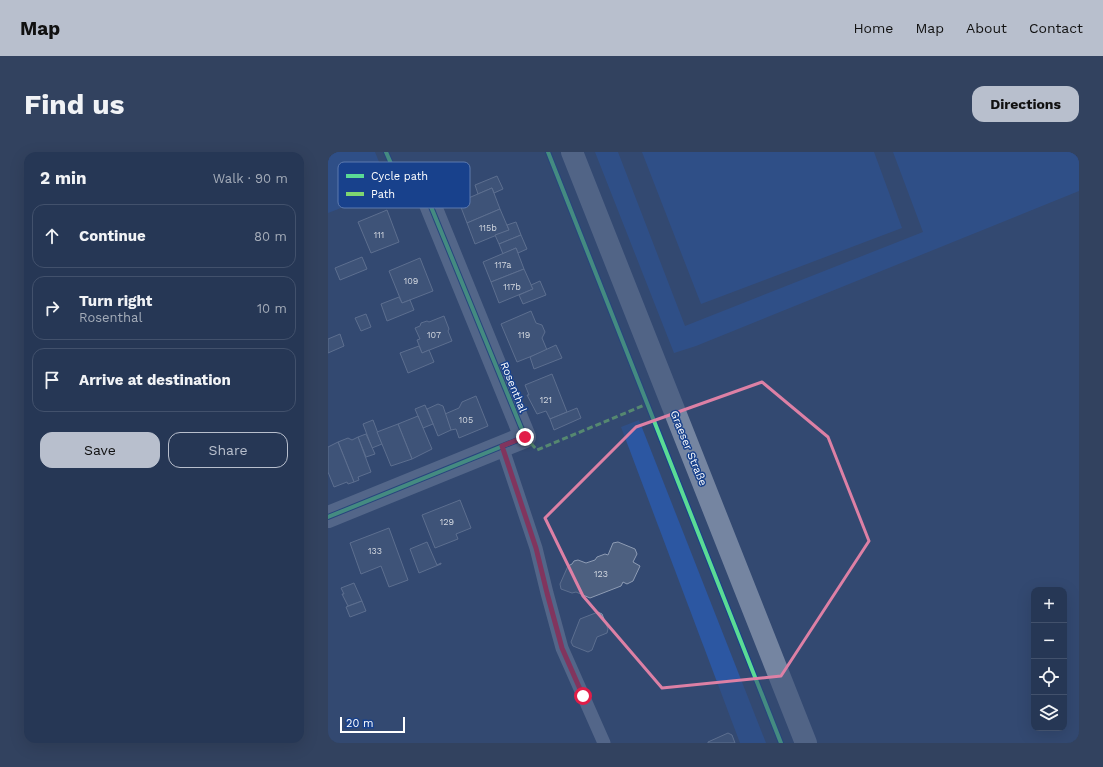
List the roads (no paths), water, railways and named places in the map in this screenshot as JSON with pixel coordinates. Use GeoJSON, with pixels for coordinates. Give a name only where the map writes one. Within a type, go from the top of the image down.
{"type":"FeatureCollection","features":[{"type":"Feature","properties":{"kind":"main road","name":"Graeser Straße"},"geometry":{"type":"LineString","coordinates":[[572,152],[806,743]]}},
{"type":"Feature","properties":{"kind":"street","name":"Rosenthal"},"geometry":{"type":"LineString","coordinates":[[328,517],[525,437],[432,208]]}},
{"type":"Feature","properties":{"kind":"lane"},"geometry":{"type":"LineString","coordinates":[[502,446],[536,548],[562,648],[604,743]]}}]}
